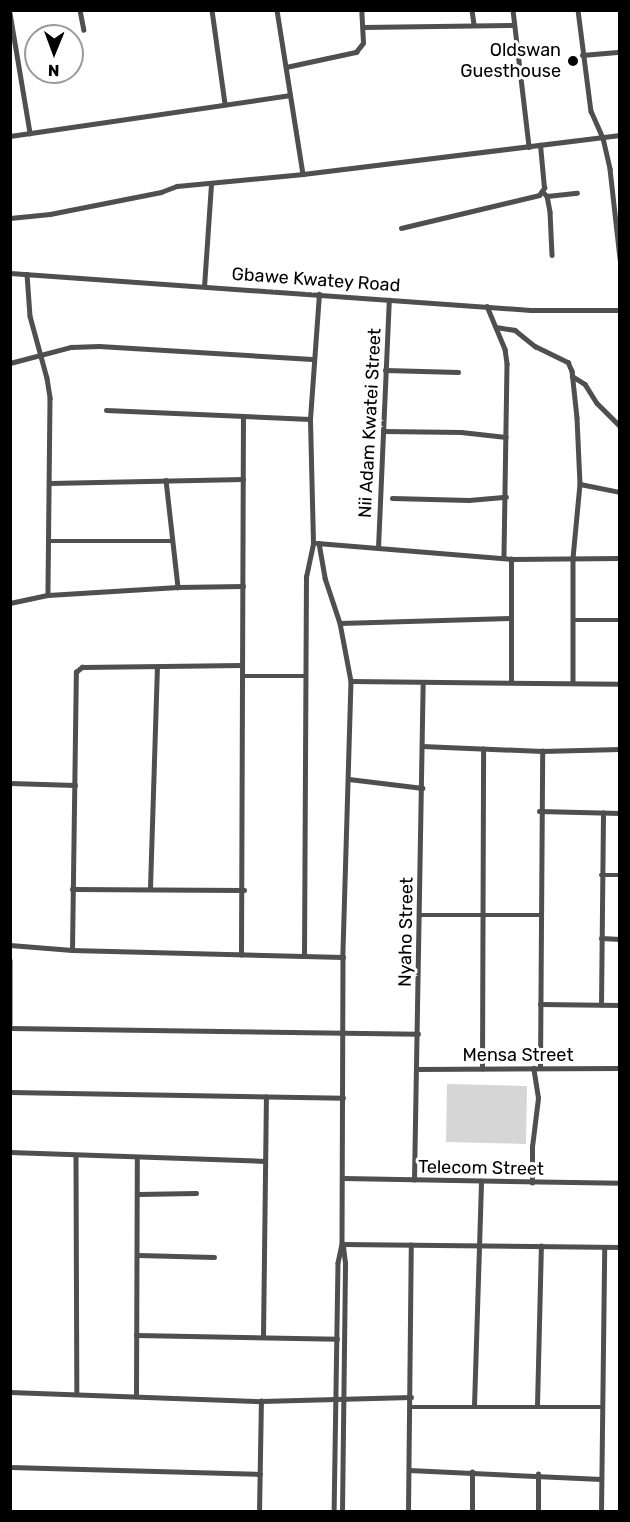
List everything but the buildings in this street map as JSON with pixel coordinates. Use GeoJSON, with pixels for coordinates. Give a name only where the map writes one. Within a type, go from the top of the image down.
{"type":"FeatureCollection","features":[{"type":"Feature","properties":{"kind":"street"},"geometry":{"type":"LineString","coordinates":[[212,10],[225,104]]}},
{"type":"Feature","properties":{"kind":"street"},"geometry":{"type":"LineString","coordinates":[[277,10],[303,174]]}},
{"type":"Feature","properties":{"kind":"street"},"geometry":{"type":"LineString","coordinates":[[286,67],[356,52],[363,43],[361,10]]}},
{"type":"Feature","properties":{"kind":"street"},"geometry":{"type":"LineString","coordinates":[[472,10],[474,24]]}},
{"type":"Feature","properties":{"kind":"street"},"geometry":{"type":"LineString","coordinates":[[513,10],[529,147]]}},
{"type":"Feature","properties":{"kind":"street"},"geometry":{"type":"LineString","coordinates":[[578,10],[582,56],[591,111],[603,138],[610,169],[620,258]]}},
{"type":"Feature","properties":{"kind":"street"},"geometry":{"type":"LineString","coordinates":[[10,13],[30,133]]}},
{"type":"Feature","properties":{"kind":"street"},"geometry":{"type":"LineString","coordinates":[[363,27],[514,25]]}},
{"type":"Feature","properties":{"kind":"street"},"geometry":{"type":"LineString","coordinates":[[582,56],[620,52]]}},
{"type":"Feature","properties":{"kind":"street"},"geometry":{"type":"LineString","coordinates":[[10,136],[290,95]]}},
{"type":"Feature","properties":{"kind":"street"},"geometry":{"type":"LineString","coordinates":[[10,218],[50,214],[161,192],[177,186],[303,174],[620,135]]}},
{"type":"Feature","properties":{"kind":"street"},"geometry":{"type":"LineString","coordinates":[[540,146],[552,255]]}},
{"type":"Feature","properties":{"kind":"street"},"geometry":{"type":"LineString","coordinates":[[204,287],[211,184]]}},
{"type":"Feature","properties":{"kind":"street"},"geometry":{"type":"LineString","coordinates":[[401,228],[545,194],[578,193]]}},
{"type":"Feature","properties":{"kind":"street","name":"Gbawe Kwatey Road"},"geometry":{"type":"LineString","coordinates":[[10,273],[550,310],[620,310]]}},
{"type":"Feature","properties":{"kind":"street"},"geometry":{"type":"LineString","coordinates":[[27,274],[30,316],[50,398],[48,595]]}},
{"type":"Feature","properties":{"kind":"street"},"geometry":{"type":"LineString","coordinates":[[319,294],[312,359],[310,419],[316,543],[340,623],[351,681],[342,1034],[342,1244],[345,1263],[342,1512]]}},
{"type":"Feature","properties":{"kind":"street","name":"Nii Adam Kwatei Street"},"geometry":{"type":"LineString","coordinates":[[378,548],[389,300]]}},
{"type":"Feature","properties":{"kind":"street"},"geometry":{"type":"LineString","coordinates":[[487,306],[505,349],[507,364],[504,558]]}},
{"type":"Feature","properties":{"kind":"street"},"geometry":{"type":"LineString","coordinates":[[496,327],[515,330],[535,346],[568,362],[573,376],[580,484],[573,558],[573,683]]}},
{"type":"Feature","properties":{"kind":"street"},"geometry":{"type":"LineString","coordinates":[[10,363],[40,353],[71,347],[99,346],[312,359]]}},
{"type":"Feature","properties":{"kind":"street"},"geometry":{"type":"LineString","coordinates":[[385,370],[458,372]]}},
{"type":"Feature","properties":{"kind":"street"},"geometry":{"type":"LineString","coordinates":[[573,376],[585,384],[597,403],[620,426]]}},
{"type":"Feature","properties":{"kind":"street"},"geometry":{"type":"LineString","coordinates":[[106,410],[310,419]]}},
{"type":"Feature","properties":{"kind":"street"},"geometry":{"type":"LineString","coordinates":[[241,955],[244,890],[243,417]]}},
{"type":"Feature","properties":{"kind":"street"},"geometry":{"type":"LineString","coordinates":[[383,431],[461,432],[506,437]]}},
{"type":"Feature","properties":{"kind":"street"},"geometry":{"type":"LineString","coordinates":[[50,483],[243,479]]}},
{"type":"Feature","properties":{"kind":"street"},"geometry":{"type":"LineString","coordinates":[[166,480],[178,586]]}},
{"type":"Feature","properties":{"kind":"street"},"geometry":{"type":"LineString","coordinates":[[580,484],[620,492]]}},
{"type":"Feature","properties":{"kind":"street"},"geometry":{"type":"LineString","coordinates":[[392,498],[469,500],[506,497]]}},
{"type":"Feature","properties":{"kind":"street"},"geometry":{"type":"LineString","coordinates":[[49,541],[172,541]]}},
{"type":"Feature","properties":{"kind":"street"},"geometry":{"type":"LineString","coordinates":[[316,543],[511,559],[620,558]]}},
{"type":"Feature","properties":{"kind":"street"},"geometry":{"type":"LineString","coordinates":[[304,956],[306,577],[316,543]]}},
{"type":"Feature","properties":{"kind":"street"},"geometry":{"type":"LineString","coordinates":[[511,559],[511,682]]}},
{"type":"Feature","properties":{"kind":"street"},"geometry":{"type":"LineString","coordinates":[[10,603],[48,595],[178,586],[243,586]]}},
{"type":"Feature","properties":{"kind":"street"},"geometry":{"type":"LineString","coordinates":[[340,623],[511,618]]}},
{"type":"Feature","properties":{"kind":"street"},"geometry":{"type":"LineString","coordinates":[[574,620],[620,620]]}},
{"type":"Feature","properties":{"kind":"street"},"geometry":{"type":"LineString","coordinates":[[72,950],[76,672],[82,667],[157,668],[242,665]]}},
{"type":"Feature","properties":{"kind":"street"},"geometry":{"type":"LineString","coordinates":[[150,888],[157,668]]}},
{"type":"Feature","properties":{"kind":"street"},"geometry":{"type":"LineString","coordinates":[[243,676],[305,676]]}},
{"type":"Feature","properties":{"kind":"street"},"geometry":{"type":"LineString","coordinates":[[351,681],[620,684]]}},
{"type":"Feature","properties":{"kind":"street","name":"Nyaho Street"},"geometry":{"type":"LineString","coordinates":[[414,1180],[423,683]]}},
{"type":"Feature","properties":{"kind":"street"},"geometry":{"type":"LineString","coordinates":[[422,746],[542,751],[620,749]]}},
{"type":"Feature","properties":{"kind":"street"},"geometry":{"type":"LineString","coordinates":[[482,1069],[483,749]]}},
{"type":"Feature","properties":{"kind":"street"},"geometry":{"type":"LineString","coordinates":[[540,1068],[539,811],[542,751]]}},
{"type":"Feature","properties":{"kind":"street"},"geometry":{"type":"LineString","coordinates":[[349,779],[422,788]]}},
{"type":"Feature","properties":{"kind":"street"},"geometry":{"type":"LineString","coordinates":[[10,783],[75,785]]}},
{"type":"Feature","properties":{"kind":"street"},"geometry":{"type":"LineString","coordinates":[[539,811],[620,813]]}},
{"type":"Feature","properties":{"kind":"street"},"geometry":{"type":"LineString","coordinates":[[601,1005],[603,813]]}},
{"type":"Feature","properties":{"kind":"street"},"geometry":{"type":"LineString","coordinates":[[601,875],[620,875]]}},
{"type":"Feature","properties":{"kind":"street"},"geometry":{"type":"LineString","coordinates":[[72,889],[244,890]]}},
{"type":"Feature","properties":{"kind":"street"},"geometry":{"type":"LineString","coordinates":[[419,915],[540,915]]}},
{"type":"Feature","properties":{"kind":"street"},"geometry":{"type":"LineString","coordinates":[[602,938],[620,939]]}},
{"type":"Feature","properties":{"kind":"street"},"geometry":{"type":"LineString","coordinates":[[10,945],[72,950],[344,957]]}},
{"type":"Feature","properties":{"kind":"street"},"geometry":{"type":"LineString","coordinates":[[10,960],[10,1026],[418,1034]]}},
{"type":"Feature","properties":{"kind":"street"},"geometry":{"type":"LineString","coordinates":[[540,1004],[620,1005]]}},
{"type":"Feature","properties":{"kind":"street"},"geometry":{"type":"LineString","coordinates":[[532,1183],[532,1147],[538,1098],[533,1068]]}},
{"type":"Feature","properties":{"kind":"street","name":"Mensa Street"},"geometry":{"type":"LineString","coordinates":[[416,1069],[620,1068]]}},
{"type":"Feature","properties":{"kind":"street"},"geometry":{"type":"LineString","coordinates":[[10,1092],[343,1098]]}},
{"type":"Feature","properties":{"kind":"street"},"geometry":{"type":"LineString","coordinates":[[263,1337],[266,1097]]}},
{"type":"Feature","properties":{"kind":"street"},"geometry":{"type":"LineString","coordinates":[[10,1152],[265,1161]]}},
{"type":"Feature","properties":{"kind":"street"},"geometry":{"type":"LineString","coordinates":[[76,1156],[77,1394]]}},
{"type":"Feature","properties":{"kind":"street"},"geometry":{"type":"LineString","coordinates":[[136,1396],[137,1158]]}},
{"type":"Feature","properties":{"kind":"street","name":"Telecom Street"},"geometry":{"type":"LineString","coordinates":[[343,1178],[620,1183]]}},
{"type":"Feature","properties":{"kind":"street"},"geometry":{"type":"LineString","coordinates":[[474,1406],[481,1181]]}},
{"type":"Feature","properties":{"kind":"street"},"geometry":{"type":"LineString","coordinates":[[138,1194],[196,1193]]}},
{"type":"Feature","properties":{"kind":"street"},"geometry":{"type":"LineString","coordinates":[[342,1244],[620,1247]]}},
{"type":"Feature","properties":{"kind":"street"},"geometry":{"type":"LineString","coordinates":[[334,1512],[338,1263],[342,1244]]}},
{"type":"Feature","properties":{"kind":"street"},"geometry":{"type":"LineString","coordinates":[[408,1512],[411,1407],[411,1245]]}},
{"type":"Feature","properties":{"kind":"street"},"geometry":{"type":"LineString","coordinates":[[537,1406],[541,1246]]}},
{"type":"Feature","properties":{"kind":"street"},"geometry":{"type":"LineString","coordinates":[[601,1512],[604,1248]]}},
{"type":"Feature","properties":{"kind":"street"},"geometry":{"type":"LineString","coordinates":[[138,1255],[214,1257]]}},
{"type":"Feature","properties":{"kind":"street"},"geometry":{"type":"LineString","coordinates":[[136,1335],[337,1339]]}},
{"type":"Feature","properties":{"kind":"street"},"geometry":{"type":"LineString","coordinates":[[10,1392],[261,1401],[411,1397]]}},
{"type":"Feature","properties":{"kind":"street"},"geometry":{"type":"LineString","coordinates":[[259,1512],[261,1401]]}},
{"type":"Feature","properties":{"kind":"street"},"geometry":{"type":"LineString","coordinates":[[411,1407],[602,1407]]}},
{"type":"Feature","properties":{"kind":"street"},"geometry":{"type":"LineString","coordinates":[[10,1467],[260,1474]]}},
{"type":"Feature","properties":{"kind":"street"},"geometry":{"type":"LineString","coordinates":[[409,1470],[538,1474],[601,1479]]}},
{"type":"Feature","properties":{"kind":"street"},"geometry":{"type":"LineString","coordinates":[[472,1472],[472,1512]]}},
{"type":"Feature","properties":{"kind":"street"},"geometry":{"type":"LineString","coordinates":[[538,1474],[538,1512]]}},
{"type":"Feature","properties":{"kind":"shaded area"},"geometry":{"type":"Polygon","coordinates":[[[447,1084],[527,1086],[526,1144],[446,1142],[447,1084]]]}},
{"type":"Feature","properties":{"kind":"place","name":"Oldswan Guesthouse"},"geometry":{"type":"Point","coordinates":[573,61]}}]}
